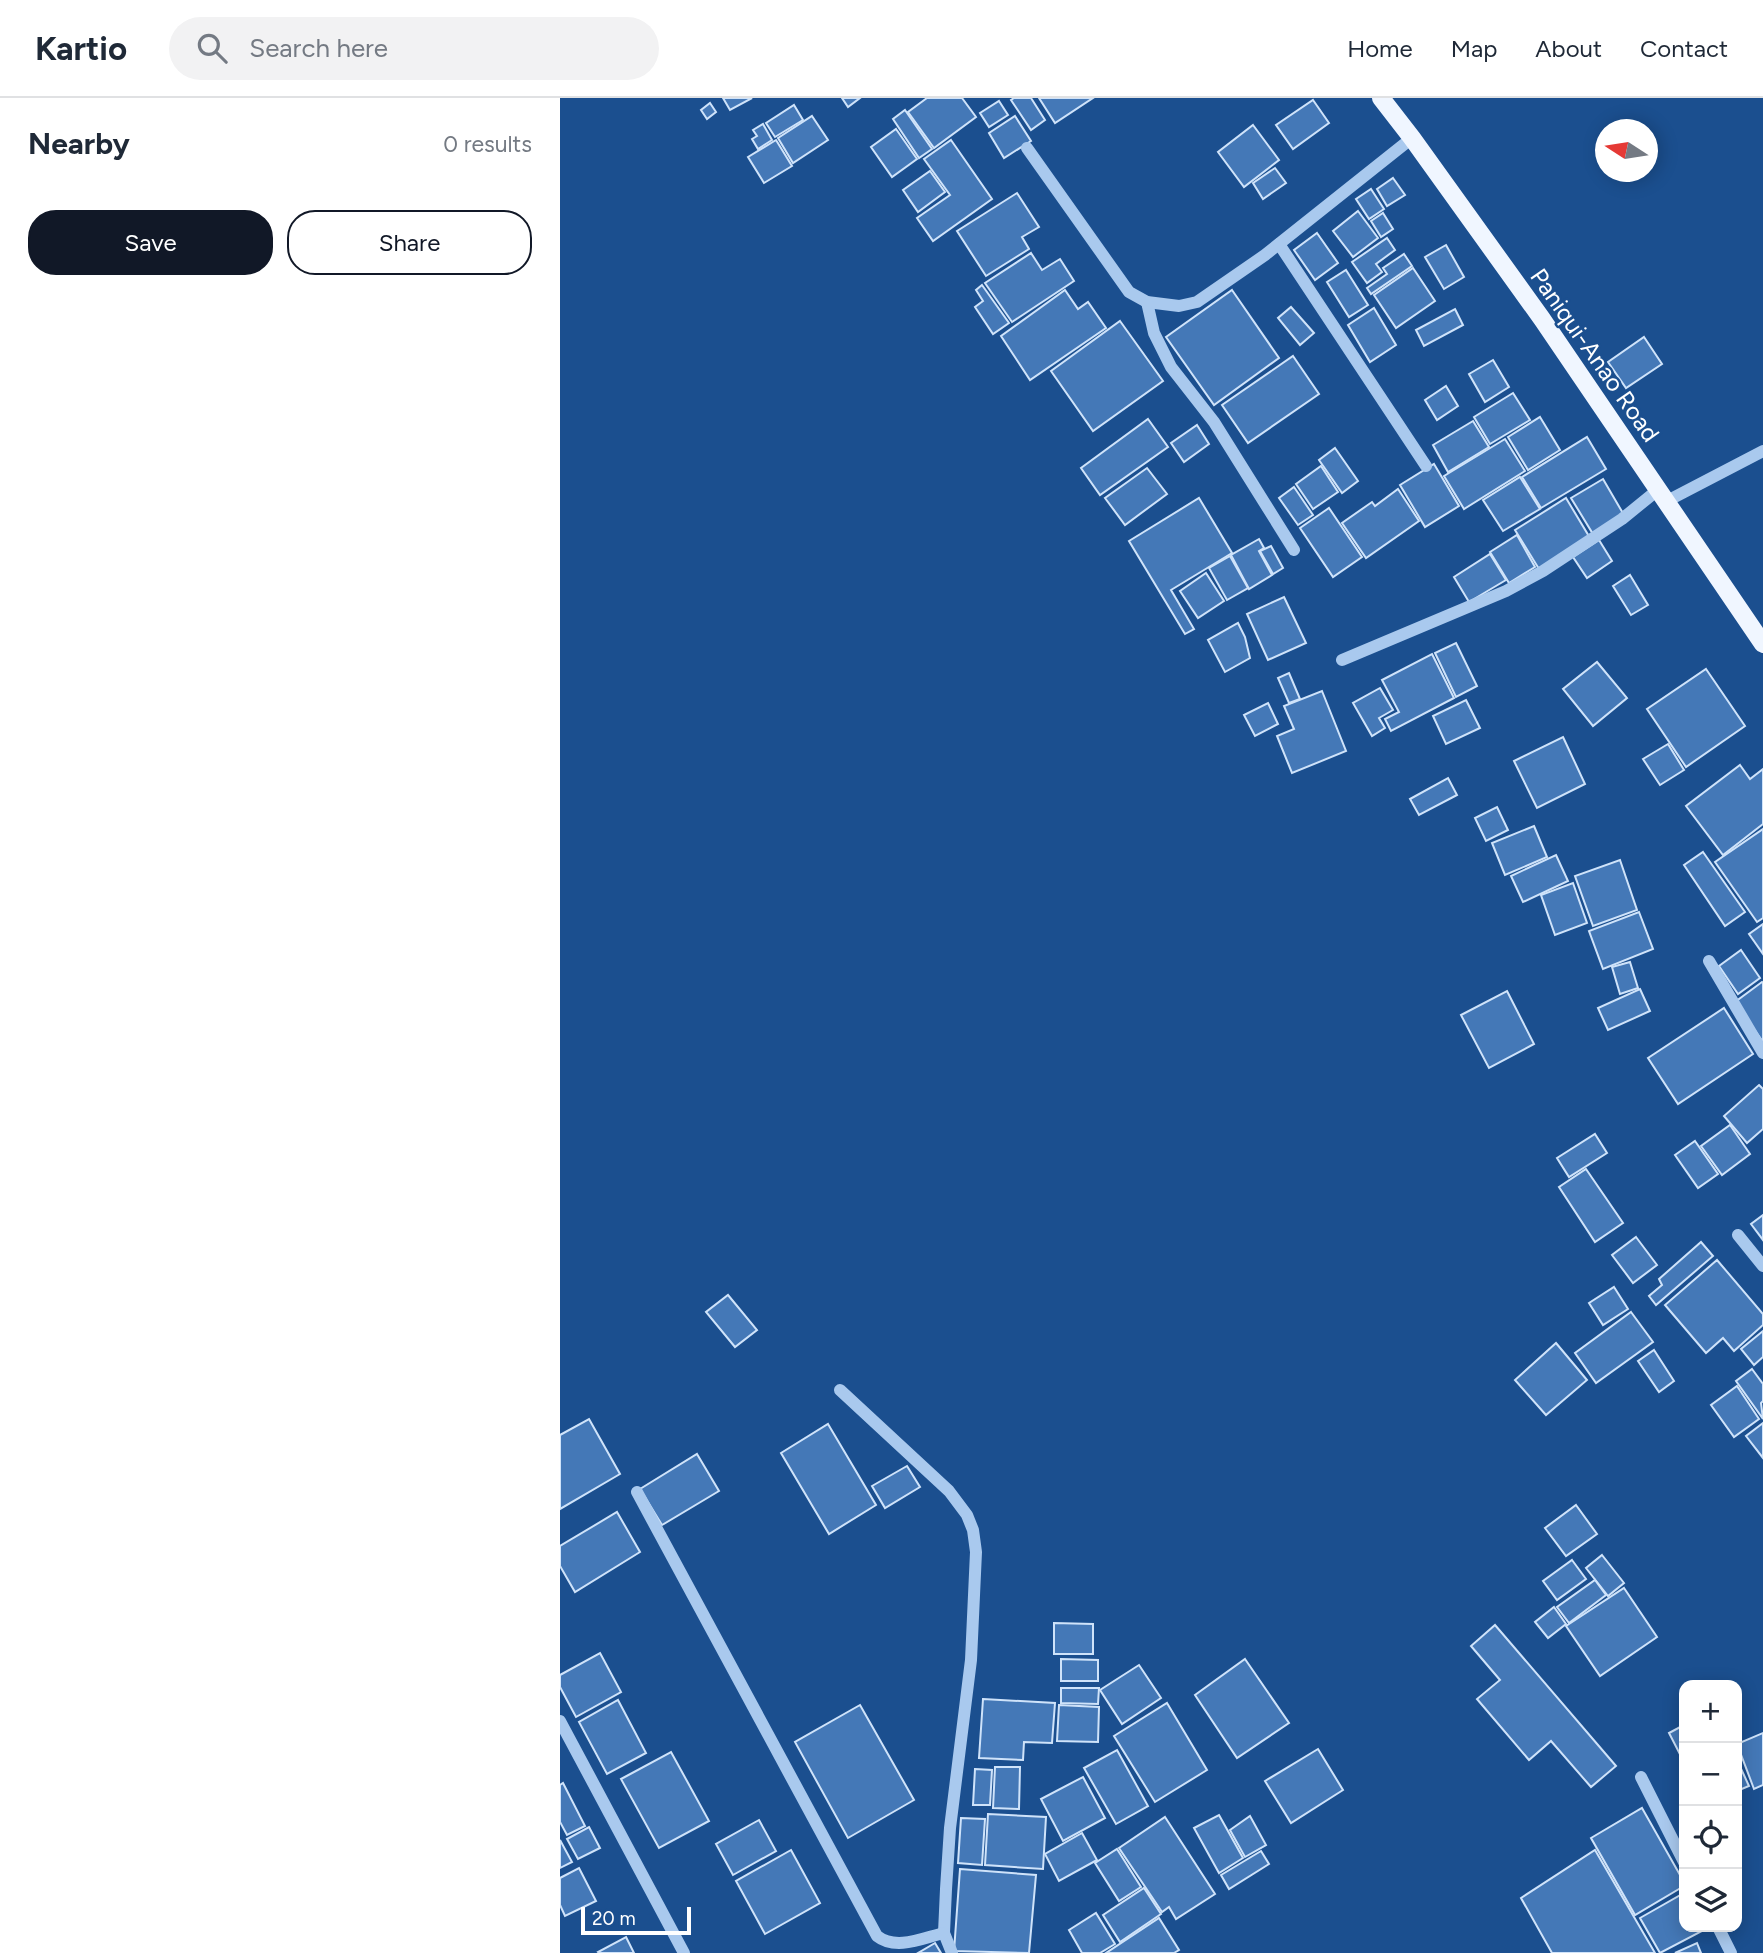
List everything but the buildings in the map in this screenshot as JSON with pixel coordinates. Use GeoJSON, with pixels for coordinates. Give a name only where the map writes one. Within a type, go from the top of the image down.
{"type":"FeatureCollection","features":[{"type":"Feature","properties":{"kind":"main road","name":"Paniqui-Anao Road"},"geometry":{"type":"LineString","coordinates":[[1381,98],[1542,319],[1763,644]]}},
{"type":"Feature","properties":{"kind":"street"},"geometry":{"type":"LineString","coordinates":[[1027,148],[1129,292],[1147,302],[1179,306],[1197,302],[1279,244],[1412,138]]}},
{"type":"Feature","properties":{"kind":"street"},"geometry":{"type":"LineString","coordinates":[[1279,244],[1426,466]]}},
{"type":"Feature","properties":{"kind":"street"},"geometry":{"type":"LineString","coordinates":[[1147,302],[1154,333],[1171,367],[1214,422],[1294,550]]}},
{"type":"Feature","properties":{"kind":"street"},"geometry":{"type":"LineString","coordinates":[[1342,660],[1506,591],[1543,571],[1663,495],[1763,451]]}},
{"type":"Feature","properties":{"kind":"street"},"geometry":{"type":"LineString","coordinates":[[1709,961],[1763,1054]]}},
{"type":"Feature","properties":{"kind":"street"},"geometry":{"type":"LineString","coordinates":[[1738,1235],[1763,1266]]}},
{"type":"Feature","properties":{"kind":"street"},"geometry":{"type":"LineString","coordinates":[[840,1390],[949,1491],[967,1515],[973,1530],[976,1552],[975,1609],[950,1828],[944,1933],[952,1953]]}},
{"type":"Feature","properties":{"kind":"street"},"geometry":{"type":"LineString","coordinates":[[637,1492],[877,1936],[885,1942],[900,1944],[944,1933]]}},
{"type":"Feature","properties":{"kind":"street"},"geometry":{"type":"LineString","coordinates":[[560,1721],[684,1953]]}},
{"type":"Feature","properties":{"kind":"street"},"geometry":{"type":"LineString","coordinates":[[1641,1777],[1679,1852]]}},
{"type":"Feature","properties":{"kind":"street"},"geometry":{"type":"LineString","coordinates":[[1720,1932],[1731,1953]]}}]}
